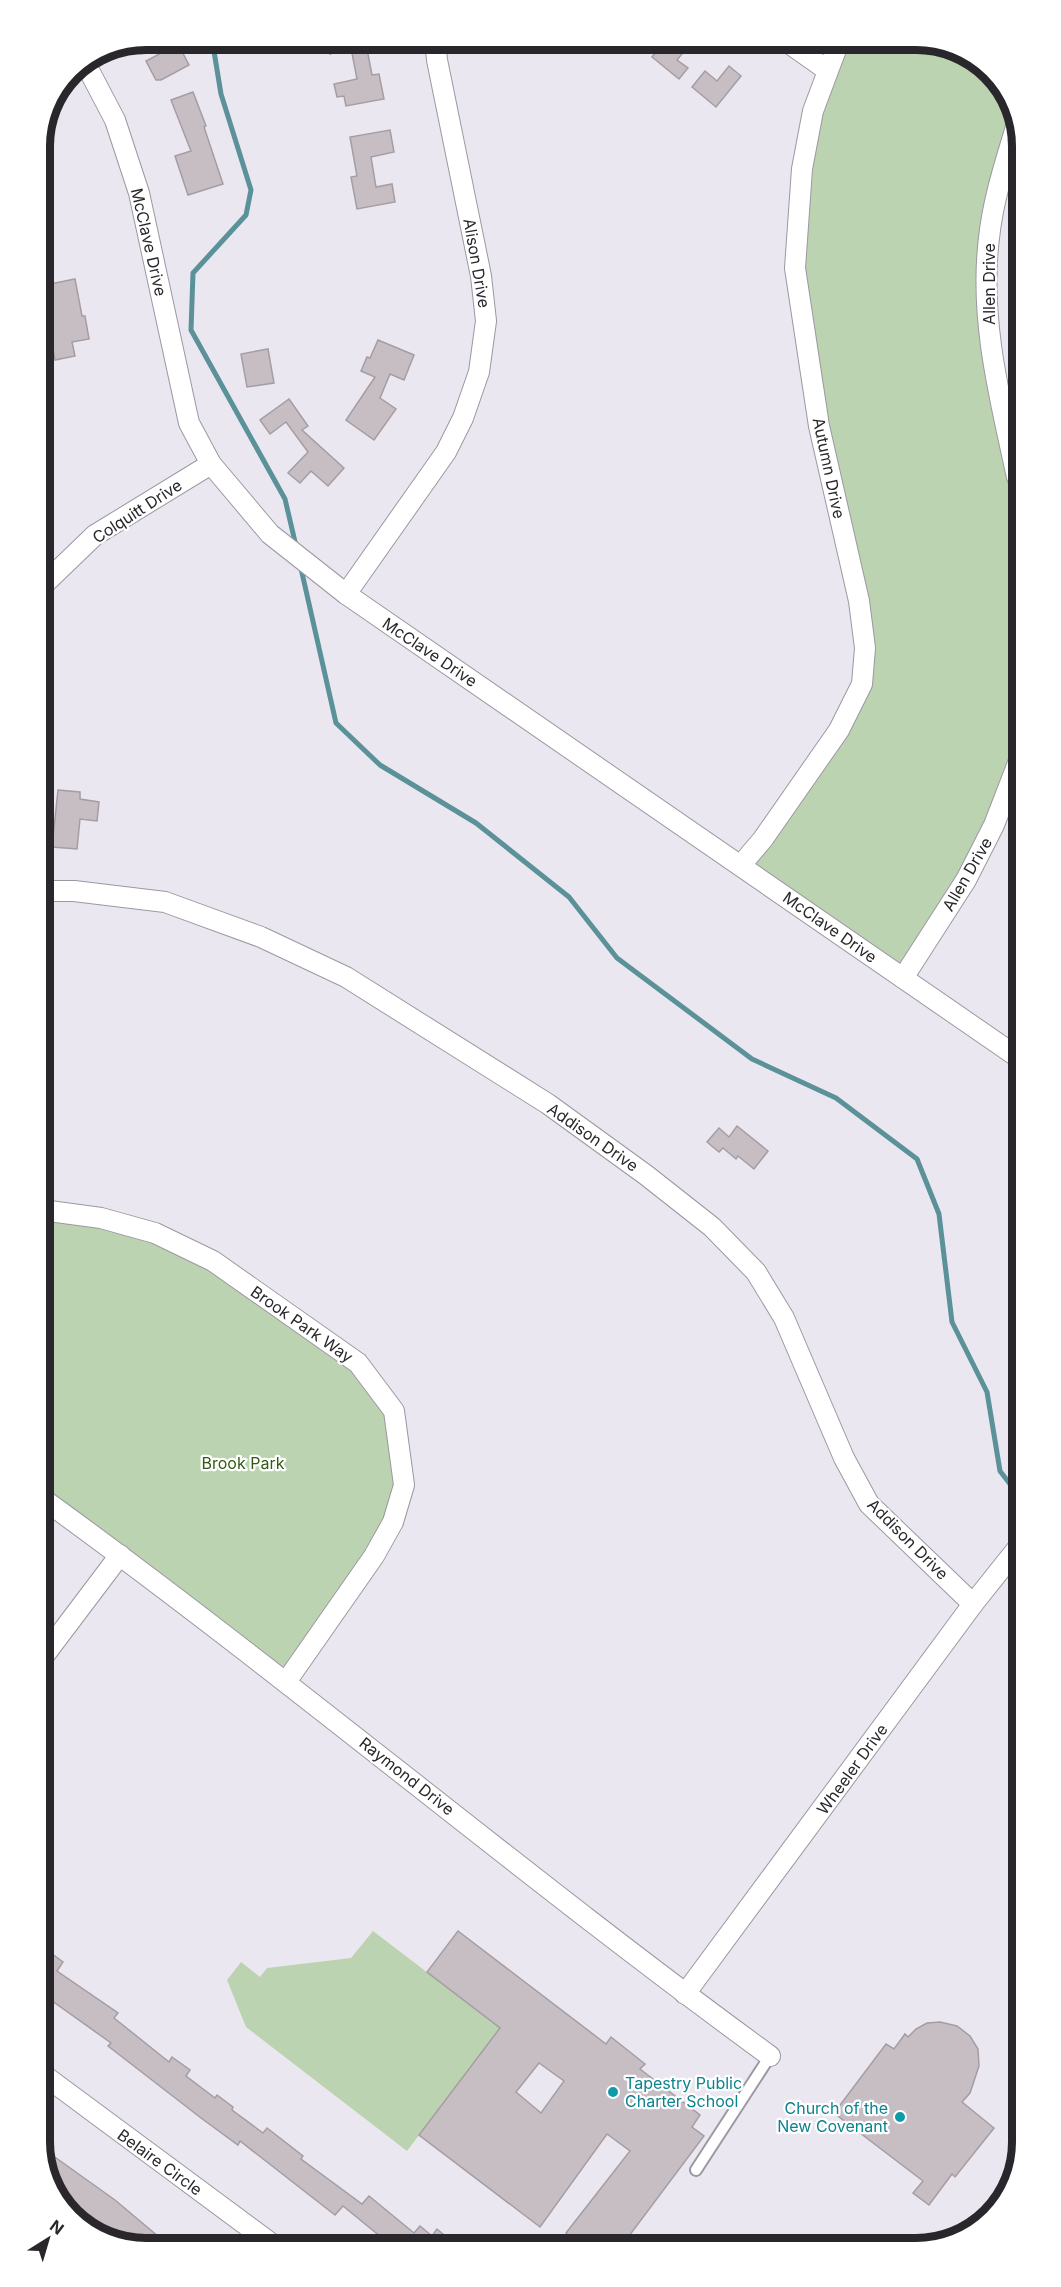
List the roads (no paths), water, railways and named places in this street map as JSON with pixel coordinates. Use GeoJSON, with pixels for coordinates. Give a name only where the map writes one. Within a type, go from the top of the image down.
{"type":"FeatureCollection","features":[{"type":"Feature","properties":{"kind":"street","name":"Alison Drive"},"geometry":{"type":"LineString","coordinates":[[346,594],[446,452],[463,418],[479,372],[486,321],[481,276],[436,50]]}},
{"type":"Feature","properties":{"kind":"street"},"geometry":{"type":"LineString","coordinates":[[799,50],[827,70]]}},
{"type":"Feature","properties":{"kind":"street","name":"Autumn Drive"},"geometry":{"type":"LineString","coordinates":[[741,865],[839,730],[862,684],[865,648],[859,602],[819,426],[795,268],[802,169],[813,111],[835,50]]}},
{"type":"Feature","properties":{"kind":"street","name":"McClave Drive"},"geometry":{"type":"LineString","coordinates":[[88,69],[115,120],[139,193],[189,423],[211,464],[270,534],[346,594],[1012,1053]]}},
{"type":"Feature","properties":{"kind":"street","name":"Allen Drive"},"geometry":{"type":"LineString","coordinates":[[1012,142],[989,238],[986,305],[994,376],[1012,455]]}},
{"type":"Feature","properties":{"kind":"street","name":"Colquitt Drive"},"geometry":{"type":"LineString","coordinates":[[50,578],[95,535],[211,464]]}},
{"type":"Feature","properties":{"kind":"street","name":"Allen Drive"},"geometry":{"type":"LineString","coordinates":[[903,978],[966,880],[994,825],[1012,778]]}},
{"type":"Feature","properties":{"kind":"street","name":"Addison Drive"},"geometry":{"type":"LineString","coordinates":[[50,891],[74,891],[165,902],[271,942],[346,977],[548,1104],[646,1175],[712,1227],[756,1272],[784,1318],[844,1458],[870,1504],[974,1604]]}},
{"type":"Feature","properties":{"kind":"street","name":"Brook Park Way"},"geometry":{"type":"LineString","coordinates":[[50,1211],[101,1218],[155,1233],[213,1261],[357,1363],[394,1411],[404,1485],[393,1522],[374,1556],[286,1682]]}},
{"type":"Feature","properties":{"kind":"street","name":"Raymond Drive"},"geometry":{"type":"LineString","coordinates":[[50,1504],[286,1682],[685,1994],[770,2056]]}},
{"type":"Feature","properties":{"kind":"street"},"geometry":{"type":"LineString","coordinates":[[50,1648],[120,1555]]}},
{"type":"Feature","properties":{"kind":"street","name":"Wheeler Drive"},"geometry":{"type":"LineString","coordinates":[[685,1994],[1012,1555]]}},
{"type":"Feature","properties":{"kind":"street","name":"Belaire Circle"},"geometry":{"type":"LineString","coordinates":[[50,2080],[263,2237]]}},
{"type":"Feature","properties":{"kind":"lane"},"geometry":{"type":"LineString","coordinates":[[696,2170],[770,2056]]}},
{"type":"Feature","properties":{"kind":"waterway"},"geometry":{"type":"LineString","coordinates":[[214,50],[221,94],[251,190],[246,215],[193,273],[191,330],[285,499],[296,546]]}},
{"type":"Feature","properties":{"kind":"waterway"},"geometry":{"type":"LineString","coordinates":[[300,564],[336,723],[380,765],[476,823],[569,897],[617,958],[752,1059],[836,1098],[917,1159],[939,1214],[952,1322],[987,1392],[1000,1471],[1012,1487]]}},
{"type":"Feature","properties":{"kind":"place","name":"Tapestry Public Charter School"},"geometry":{"type":"Point","coordinates":[613,2092]}},
{"type":"Feature","properties":{"kind":"place","name":"Church of the New Covenant"},"geometry":{"type":"Point","coordinates":[900,2117]}},
{"type":"Feature","properties":{"kind":"park label","name":"Brook Park"},"geometry":{"type":"Point","coordinates":[243,1463]}}]}
